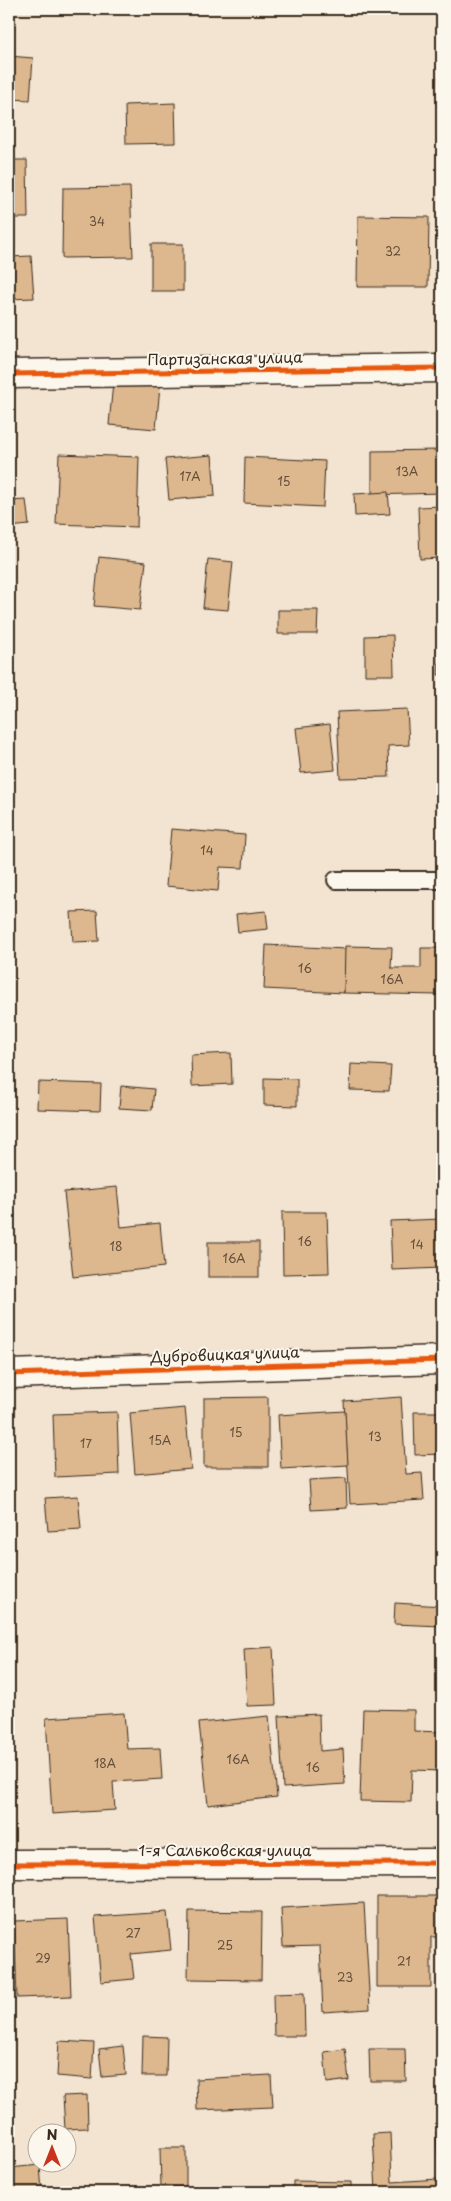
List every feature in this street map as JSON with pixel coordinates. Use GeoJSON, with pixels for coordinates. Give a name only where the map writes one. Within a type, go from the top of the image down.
{"type":"FeatureCollection","features":[{"type":"Feature","properties":{"kind":"street","name":"Партизанская улица"},"geometry":{"type":"LineString","coordinates":[[9,374],[442,368]]}},
{"type":"Feature","properties":{"kind":"street","name":"Дубровицкая улица"},"geometry":{"type":"LineString","coordinates":[[9,1374],[442,1360]]}},
{"type":"Feature","properties":{"kind":"street","name":"1-я Сальковская улица"},"geometry":{"type":"LineString","coordinates":[[9,1864],[442,1863]]}},
{"type":"Feature","properties":{"kind":"lane"},"geometry":{"type":"LineString","coordinates":[[336,880],[442,880]]}},
{"type":"Feature","properties":{"kind":"building"},"geometry":{"type":"Polygon","coordinates":[[[9,56],[33,58],[30,100],[9,99],[9,56]]]}},
{"type":"Feature","properties":{"kind":"building"},"geometry":{"type":"Polygon","coordinates":[[[439,76],[442,76],[442,99],[440,99],[439,76]]]}},
{"type":"Feature","properties":{"kind":"building"},"geometry":{"type":"Polygon","coordinates":[[[175,103],[176,143],[126,144],[125,105],[175,103]]]}},
{"type":"Feature","properties":{"kind":"building"},"geometry":{"type":"Polygon","coordinates":[[[9,160],[27,160],[28,218],[9,218],[9,160]]]}},
{"type":"Feature","properties":{"kind":"building"},"geometry":{"type":"Polygon","coordinates":[[[130,187],[133,257],[62,258],[63,188],[130,187]]]}},
{"type":"Feature","properties":{"kind":"building"},"geometry":{"type":"Polygon","coordinates":[[[358,216],[429,217],[428,287],[357,287],[358,216]]]}},
{"type":"Feature","properties":{"kind":"building"},"geometry":{"type":"Polygon","coordinates":[[[151,244],[183,244],[183,291],[151,291],[151,244]]]}},
{"type":"Feature","properties":{"kind":"building"},"geometry":{"type":"Polygon","coordinates":[[[31,256],[34,298],[9,299],[9,257],[31,256]]]}},
{"type":"Feature","properties":{"kind":"building"},"geometry":{"type":"Polygon","coordinates":[[[113,382],[160,386],[156,429],[109,425],[113,382]]]}},
{"type":"Feature","properties":{"kind":"building"},"geometry":{"type":"Polygon","coordinates":[[[442,450],[442,493],[372,495],[372,451],[442,450]]]}},
{"type":"Feature","properties":{"kind":"building"},"geometry":{"type":"Polygon","coordinates":[[[59,454],[139,457],[137,527],[56,524],[59,454]]]}},
{"type":"Feature","properties":{"kind":"building"},"geometry":{"type":"Polygon","coordinates":[[[212,455],[215,496],[169,500],[165,459],[212,455]]]}},
{"type":"Feature","properties":{"kind":"building"},"geometry":{"type":"Polygon","coordinates":[[[245,457],[325,461],[323,507],[244,503],[245,457]]]}},
{"type":"Feature","properties":{"kind":"building"},"geometry":{"type":"Polygon","coordinates":[[[388,492],[390,514],[355,516],[354,494],[388,492]]]}},
{"type":"Feature","properties":{"kind":"building"},"geometry":{"type":"Polygon","coordinates":[[[26,500],[29,525],[9,527],[9,501],[26,500]]]}},
{"type":"Feature","properties":{"kind":"building"},"geometry":{"type":"Polygon","coordinates":[[[442,506],[442,558],[420,559],[418,507],[442,506]]]}},
{"type":"Feature","properties":{"kind":"building"},"geometry":{"type":"Polygon","coordinates":[[[99,557],[146,562],[140,610],[94,606],[99,557]]]}},
{"type":"Feature","properties":{"kind":"building"},"geometry":{"type":"Polygon","coordinates":[[[208,559],[233,562],[228,610],[203,608],[208,559]]]}},
{"type":"Feature","properties":{"kind":"building"},"geometry":{"type":"Polygon","coordinates":[[[278,610],[318,610],[317,634],[278,634],[278,610]]]}},
{"type":"Feature","properties":{"kind":"building"},"geometry":{"type":"Polygon","coordinates":[[[393,635],[394,675],[365,675],[365,636],[393,635]]]}},
{"type":"Feature","properties":{"kind":"building"},"geometry":{"type":"Polygon","coordinates":[[[439,640],[442,640],[442,675],[438,675],[439,640]]]}},
{"type":"Feature","properties":{"kind":"building"},"geometry":{"type":"Polygon","coordinates":[[[407,709],[409,745],[388,746],[389,777],[340,778],[337,712],[407,709]]]}},
{"type":"Feature","properties":{"kind":"building"},"geometry":{"type":"Polygon","coordinates":[[[330,724],[335,770],[301,773],[296,728],[330,724]]]}},
{"type":"Feature","properties":{"kind":"building"},"geometry":{"type":"Polygon","coordinates":[[[171,829],[245,835],[243,868],[220,867],[218,891],[166,886],[171,829]]]}},
{"type":"Feature","properties":{"kind":"building"},"geometry":{"type":"Polygon","coordinates":[[[97,911],[99,941],[73,942],[71,912],[97,911]]]}},
{"type":"Feature","properties":{"kind":"building"},"geometry":{"type":"Polygon","coordinates":[[[266,911],[268,929],[238,932],[236,914],[266,911]]]}},
{"type":"Feature","properties":{"kind":"building"},"geometry":{"type":"Polygon","coordinates":[[[266,945],[346,949],[344,993],[264,989],[266,945]]]}},
{"type":"Feature","properties":{"kind":"building"},"geometry":{"type":"Polygon","coordinates":[[[345,946],[392,947],[391,968],[421,968],[421,948],[439,948],[439,995],[344,993],[345,946]]]}},
{"type":"Feature","properties":{"kind":"building"},"geometry":{"type":"Polygon","coordinates":[[[231,1053],[232,1084],[192,1086],[191,1055],[231,1053]]]}},
{"type":"Feature","properties":{"kind":"building"},"geometry":{"type":"Polygon","coordinates":[[[351,1064],[391,1066],[389,1091],[350,1090],[351,1064]]]}},
{"type":"Feature","properties":{"kind":"building"},"geometry":{"type":"Polygon","coordinates":[[[264,1078],[297,1079],[297,1106],[264,1105],[264,1078]]]}},
{"type":"Feature","properties":{"kind":"building"},"geometry":{"type":"Polygon","coordinates":[[[38,1082],[101,1084],[100,1111],[37,1109],[38,1082]]]}},
{"type":"Feature","properties":{"kind":"building"},"geometry":{"type":"Polygon","coordinates":[[[121,1086],[154,1089],[152,1110],[119,1108],[121,1086]]]}},
{"type":"Feature","properties":{"kind":"building"},"geometry":{"type":"Polygon","coordinates":[[[117,1187],[121,1227],[160,1223],[164,1267],[73,1277],[64,1192],[117,1187]]]}},
{"type":"Feature","properties":{"kind":"building"},"geometry":{"type":"Polygon","coordinates":[[[282,1212],[327,1212],[329,1273],[283,1274],[282,1212]]]}},
{"type":"Feature","properties":{"kind":"building"},"geometry":{"type":"Polygon","coordinates":[[[442,1219],[442,1268],[392,1270],[390,1221],[442,1219]]]}},
{"type":"Feature","properties":{"kind":"building"},"geometry":{"type":"Polygon","coordinates":[[[208,1242],[259,1242],[259,1277],[208,1277],[208,1242]]]}},
{"type":"Feature","properties":{"kind":"building"},"geometry":{"type":"Polygon","coordinates":[[[268,1397],[268,1467],[204,1467],[204,1398],[268,1397]]]}},
{"type":"Feature","properties":{"kind":"building"},"geometry":{"type":"Polygon","coordinates":[[[401,1397],[406,1474],[422,1473],[424,1500],[350,1504],[344,1401],[401,1397]]]}},
{"type":"Feature","properties":{"kind":"building"},"geometry":{"type":"Polygon","coordinates":[[[185,1408],[191,1469],[135,1474],[130,1413],[185,1408]]]}},
{"type":"Feature","properties":{"kind":"building"},"geometry":{"type":"Polygon","coordinates":[[[345,1411],[348,1465],[281,1469],[278,1415],[345,1411]]]}},
{"type":"Feature","properties":{"kind":"building"},"geometry":{"type":"Polygon","coordinates":[[[117,1412],[119,1474],[55,1477],[53,1414],[117,1412]]]}},
{"type":"Feature","properties":{"kind":"building"},"geometry":{"type":"Polygon","coordinates":[[[414,1412],[442,1412],[442,1454],[415,1455],[414,1412]]]}},
{"type":"Feature","properties":{"kind":"building"},"geometry":{"type":"Polygon","coordinates":[[[346,1478],[347,1508],[311,1510],[309,1480],[346,1478]]]}},
{"type":"Feature","properties":{"kind":"building"},"geometry":{"type":"Polygon","coordinates":[[[78,1496],[81,1529],[48,1531],[45,1498],[78,1496]]]}},
{"type":"Feature","properties":{"kind":"building"},"geometry":{"type":"Polygon","coordinates":[[[395,1603],[442,1606],[442,1626],[394,1624],[395,1603]]]}},
{"type":"Feature","properties":{"kind":"building"},"geometry":{"type":"Polygon","coordinates":[[[273,1647],[276,1705],[247,1706],[244,1649],[273,1647]]]}},
{"type":"Feature","properties":{"kind":"building"},"geometry":{"type":"Polygon","coordinates":[[[363,1709],[414,1710],[414,1731],[442,1732],[442,1771],[412,1770],[411,1802],[360,1801],[363,1709]]]}},
{"type":"Feature","properties":{"kind":"building"},"geometry":{"type":"Polygon","coordinates":[[[124,1713],[127,1749],[160,1748],[162,1779],[113,1782],[115,1810],[52,1814],[46,1718],[124,1713]]]}},
{"type":"Feature","properties":{"kind":"building"},"geometry":{"type":"Polygon","coordinates":[[[319,1714],[320,1751],[343,1749],[345,1784],[283,1788],[279,1716],[319,1714]]]}},
{"type":"Feature","properties":{"kind":"building"},"geometry":{"type":"Polygon","coordinates":[[[269,1716],[277,1797],[208,1805],[199,1723],[269,1716]]]}},
{"type":"Feature","properties":{"kind":"building"},"geometry":{"type":"Polygon","coordinates":[[[377,1896],[442,1896],[442,1937],[431,1937],[431,1987],[377,1987],[377,1896]]]}},
{"type":"Feature","properties":{"kind":"building"},"geometry":{"type":"Polygon","coordinates":[[[364,1903],[370,2009],[323,2012],[320,1946],[283,1947],[281,1908],[364,1903]]]}},
{"type":"Feature","properties":{"kind":"building"},"geometry":{"type":"Polygon","coordinates":[[[189,1911],[262,1912],[261,1980],[188,1979],[189,1911]]]}},
{"type":"Feature","properties":{"kind":"building"},"geometry":{"type":"Polygon","coordinates":[[[167,1912],[171,1950],[131,1954],[134,1979],[101,1982],[95,1917],[167,1912]]]}},
{"type":"Feature","properties":{"kind":"building"},"geometry":{"type":"Polygon","coordinates":[[[68,1919],[71,1996],[17,1998],[14,1921],[68,1919]]]}},
{"type":"Feature","properties":{"kind":"building"},"geometry":{"type":"Polygon","coordinates":[[[304,1993],[305,2036],[274,2036],[273,1994],[304,1993]]]}},
{"type":"Feature","properties":{"kind":"building"},"geometry":{"type":"Polygon","coordinates":[[[143,2036],[167,2037],[166,2076],[142,2076],[143,2036]]]}},
{"type":"Feature","properties":{"kind":"building"},"geometry":{"type":"Polygon","coordinates":[[[59,2041],[94,2043],[92,2079],[57,2076],[59,2041]]]}},
{"type":"Feature","properties":{"kind":"building"},"geometry":{"type":"Polygon","coordinates":[[[123,2046],[126,2075],[102,2077],[99,2049],[123,2046]]]}},
{"type":"Feature","properties":{"kind":"building"},"geometry":{"type":"Polygon","coordinates":[[[345,2049],[349,2080],[327,2083],[324,2052],[345,2049]]]}},
{"type":"Feature","properties":{"kind":"building"},"geometry":{"type":"Polygon","coordinates":[[[369,2049],[405,2049],[406,2081],[370,2081],[369,2049]]]}},
{"type":"Feature","properties":{"kind":"building"},"geometry":{"type":"Polygon","coordinates":[[[271,2075],[273,2107],[197,2110],[196,2079],[271,2075]]]}},
{"type":"Feature","properties":{"kind":"building"},"geometry":{"type":"Polygon","coordinates":[[[87,2095],[88,2128],[78,2128],[78,2124],[65,2124],[63,2096],[87,2095]]]}},
{"type":"Feature","properties":{"kind":"building"},"geometry":{"type":"Polygon","coordinates":[[[436,2132],[442,2132],[442,2192],[376,2192],[373,2134],[390,2133],[392,2182],[439,2179],[436,2132]]]}},
{"type":"Feature","properties":{"kind":"building"},"geometry":{"type":"Polygon","coordinates":[[[160,2148],[186,2148],[186,2187],[161,2187],[160,2148]]]}},
{"type":"Feature","properties":{"kind":"building"},"geometry":{"type":"Polygon","coordinates":[[[28,2166],[28,2174],[41,2174],[42,2192],[9,2192],[9,2168],[28,2166]]]}},
{"type":"Feature","properties":{"kind":"building"},"geometry":{"type":"Polygon","coordinates":[[[293,2181],[351,2182],[351,2192],[293,2192],[293,2181]]]}},
{"type":"Feature","properties":{"kind":"cycle path"},"geometry":{"type":"LineString","coordinates":[[9,374],[442,368]]}},
{"type":"Feature","properties":{"kind":"cycle path"},"geometry":{"type":"LineString","coordinates":[[9,1374],[442,1360]]}},
{"type":"Feature","properties":{"kind":"cycle path"},"geometry":{"type":"LineString","coordinates":[[9,1864],[442,1863]]}}]}
